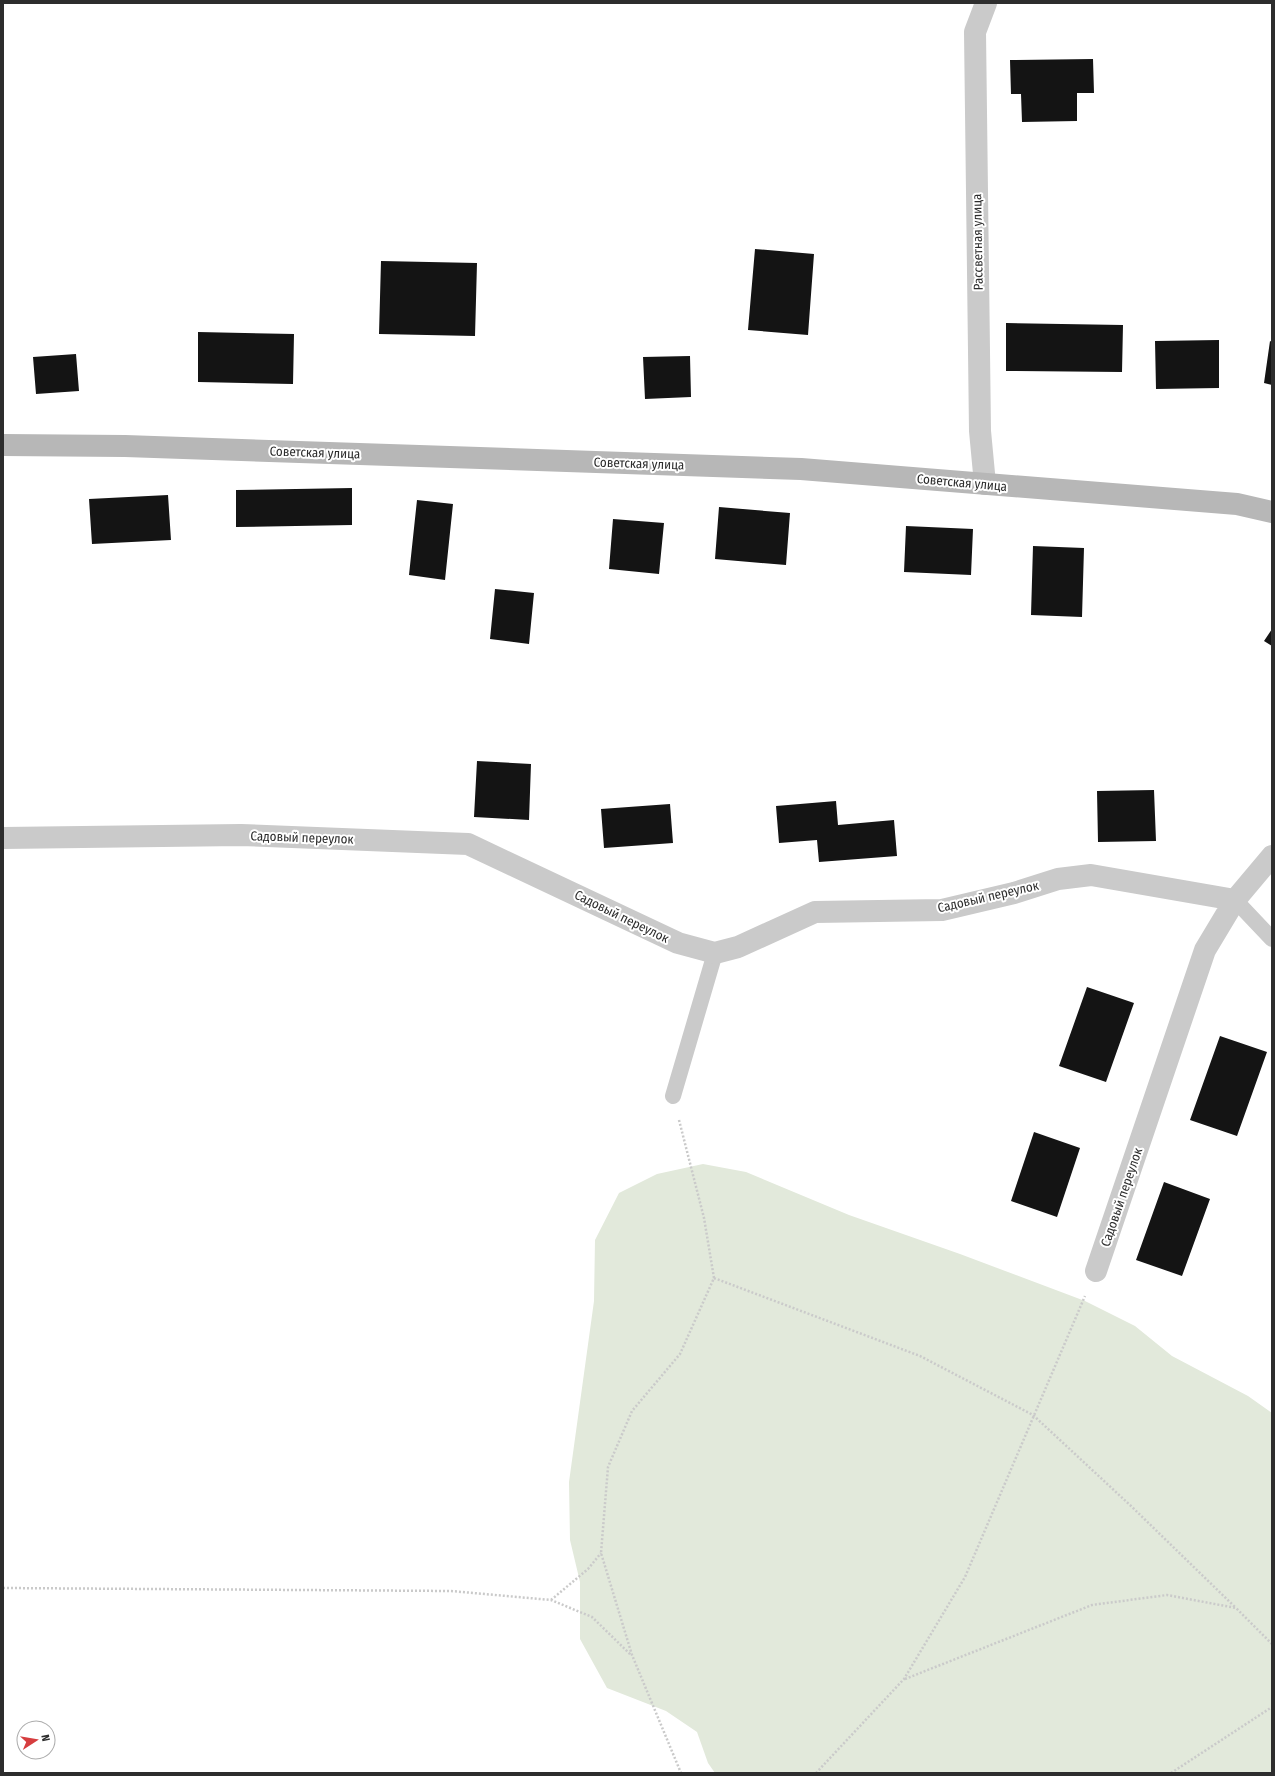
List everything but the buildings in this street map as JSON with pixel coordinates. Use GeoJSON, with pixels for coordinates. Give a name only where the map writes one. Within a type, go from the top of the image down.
{"type":"FeatureCollection","features":[{"type":"Feature","properties":{"kind":"street","name":"Рассветная улица"},"geometry":{"type":"LineString","coordinates":[[985,484],[980,430],[975,32],[986,3]]}},
{"type":"Feature","properties":{"kind":"street","name":"Советская улица"},"geometry":{"type":"LineString","coordinates":[[3,445],[125,446],[802,469],[1237,504],[1272,512]]}},
{"type":"Feature","properties":{"kind":"street","name":"Садовый переулок"},"geometry":{"type":"LineString","coordinates":[[3,838],[241,835],[468,844],[678,943],[715,953],[738,947],[815,912],[942,910],[1014,893],[1058,879],[1091,875],[1235,900]]}},
{"type":"Feature","properties":{"kind":"street","name":"Садовый переулок"},"geometry":{"type":"LineString","coordinates":[[1096,1271],[1205,950],[1235,900],[1272,856]]}},
{"type":"Feature","properties":{"kind":"lane"},"geometry":{"type":"LineString","coordinates":[[1235,900],[1272,939]]}},
{"type":"Feature","properties":{"kind":"lane"},"geometry":{"type":"LineString","coordinates":[[673,1096],[715,953]]}},
{"type":"Feature","properties":{"kind":"path"},"geometry":{"type":"LineString","coordinates":[[673,1096],[704,1218],[714,1278],[680,1354],[632,1411],[608,1467],[601,1553],[632,1655],[680,1773]]}},
{"type":"Feature","properties":{"kind":"path"},"geometry":{"type":"LineString","coordinates":[[816,1773],[904,1679],[965,1577],[1033,1415],[1096,1271]]}},
{"type":"Feature","properties":{"kind":"path"},"geometry":{"type":"LineString","coordinates":[[714,1278],[920,1356],[1033,1415],[1131,1506],[1272,1644]]}},
{"type":"Feature","properties":{"kind":"path"},"geometry":{"type":"LineString","coordinates":[[551,1600],[588,1569],[601,1553]]}},
{"type":"Feature","properties":{"kind":"path"},"geometry":{"type":"LineString","coordinates":[[3,1588],[451,1591],[551,1600],[592,1617],[632,1655]]}},
{"type":"Feature","properties":{"kind":"path"},"geometry":{"type":"LineString","coordinates":[[904,1679],[1092,1605],[1167,1595],[1236,1608]]}},
{"type":"Feature","properties":{"kind":"path"},"geometry":{"type":"LineString","coordinates":[[1171,1773],[1272,1707]]}},
{"type":"Feature","properties":{"kind":"shaded area"},"geometry":{"type":"Polygon","coordinates":[[[703,1164],[746,1172],[849,1215],[960,1254],[1085,1301],[1135,1326],[1172,1356],[1248,1396],[1272,1413],[1272,1773],[715,1773],[708,1763],[697,1732],[666,1711],[607,1688],[580,1639],[580,1582],[570,1540],[569,1482],[594,1301],[595,1240],[619,1193],[657,1174],[703,1164]]]}}]}
